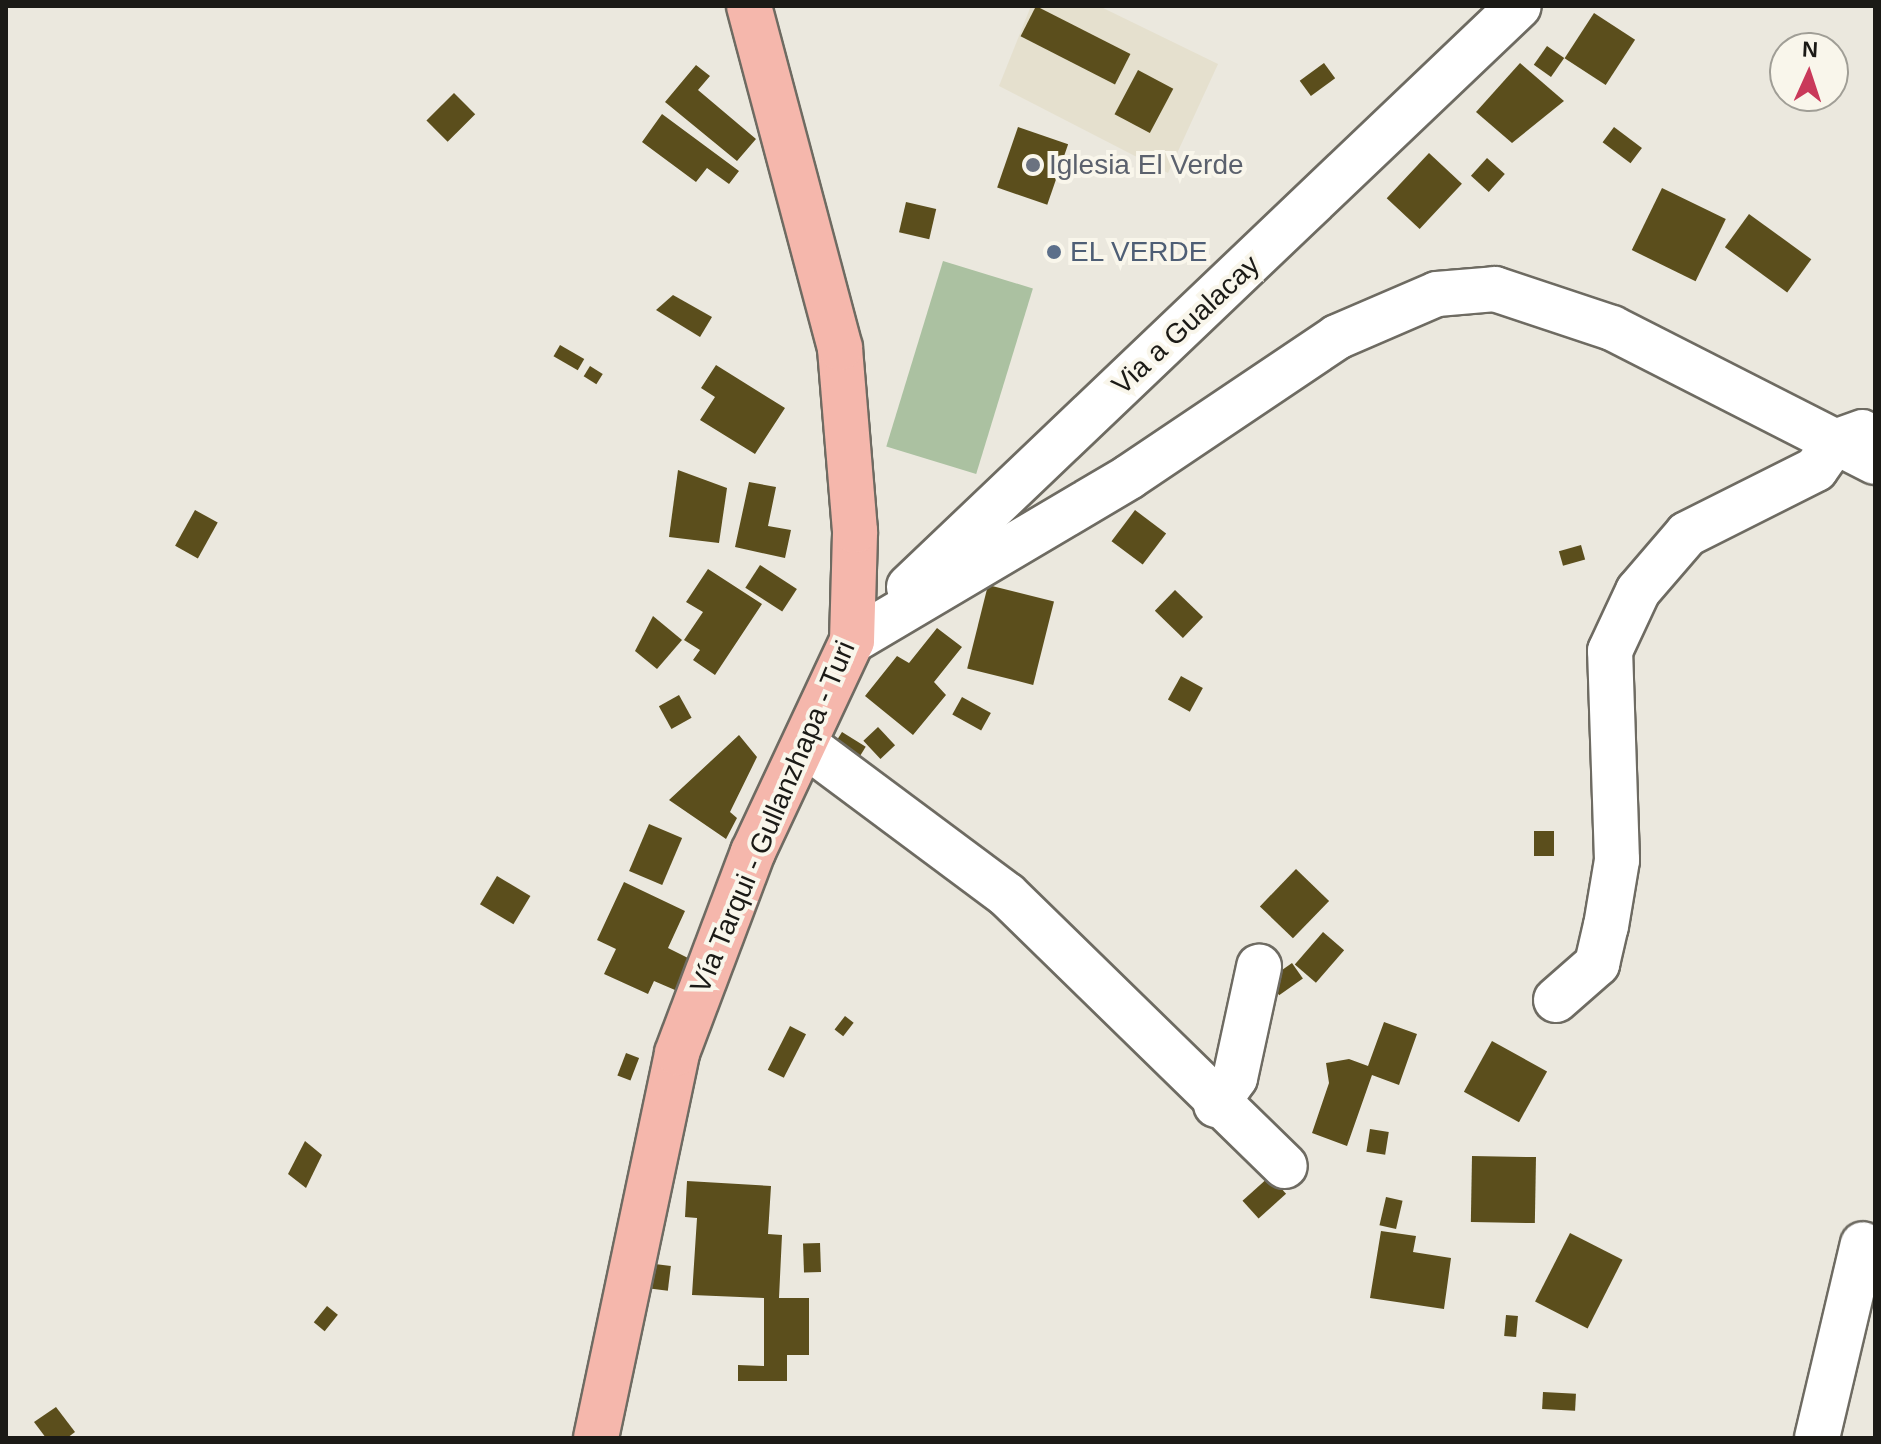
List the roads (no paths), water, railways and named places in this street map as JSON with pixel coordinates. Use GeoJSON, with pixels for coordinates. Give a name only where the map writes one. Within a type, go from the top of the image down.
{"type":"FeatureCollection","features":[{"type":"Feature","properties":{"kind":"main road","name":"Vía Tarqui - Gullanzhapa - Turi"},"geometry":{"type":"LineString","coordinates":[[596,1438],[677,1053],[753,852],[807,746],[852,641],[855,531],[840,348],[749,6]]}},
{"type":"Feature","properties":{"kind":"street","name":"Via a Gualacay"},"geometry":{"type":"LineString","coordinates":[[852,641],[1519,6]]}},
{"type":"Feature","properties":{"kind":"street"},"geometry":{"type":"LineString","coordinates":[[852,641],[1129,477],[1337,337],[1437,294],[1495,289],[1612,328],[1855,437],[1875,462]]}},
{"type":"Feature","properties":{"kind":"street"},"geometry":{"type":"LineString","coordinates":[[1556,1000],[1597,964],[1606,926],[1617,860],[1610,651],[1638,591],[1687,534],[1816,469],[1855,437]]}},
{"type":"Feature","properties":{"kind":"street"},"geometry":{"type":"LineString","coordinates":[[807,746],[1007,895],[1216,1105],[1285,1166]]}},
{"type":"Feature","properties":{"kind":"street"},"geometry":{"type":"LineString","coordinates":[[1216,1105],[1235,1078],[1259,967]]}},
{"type":"Feature","properties":{"kind":"street"},"geometry":{"type":"LineString","coordinates":[[1817,1438],[1863,1244]]}},
{"type":"Feature","properties":{"kind":"place","name":"Iglesia El Verde"},"geometry":{"type":"Point","coordinates":[1033,165]}},
{"type":"Feature","properties":{"kind":"place","name":"EL VERDE"},"geometry":{"type":"Point","coordinates":[1054,252]}}]}
